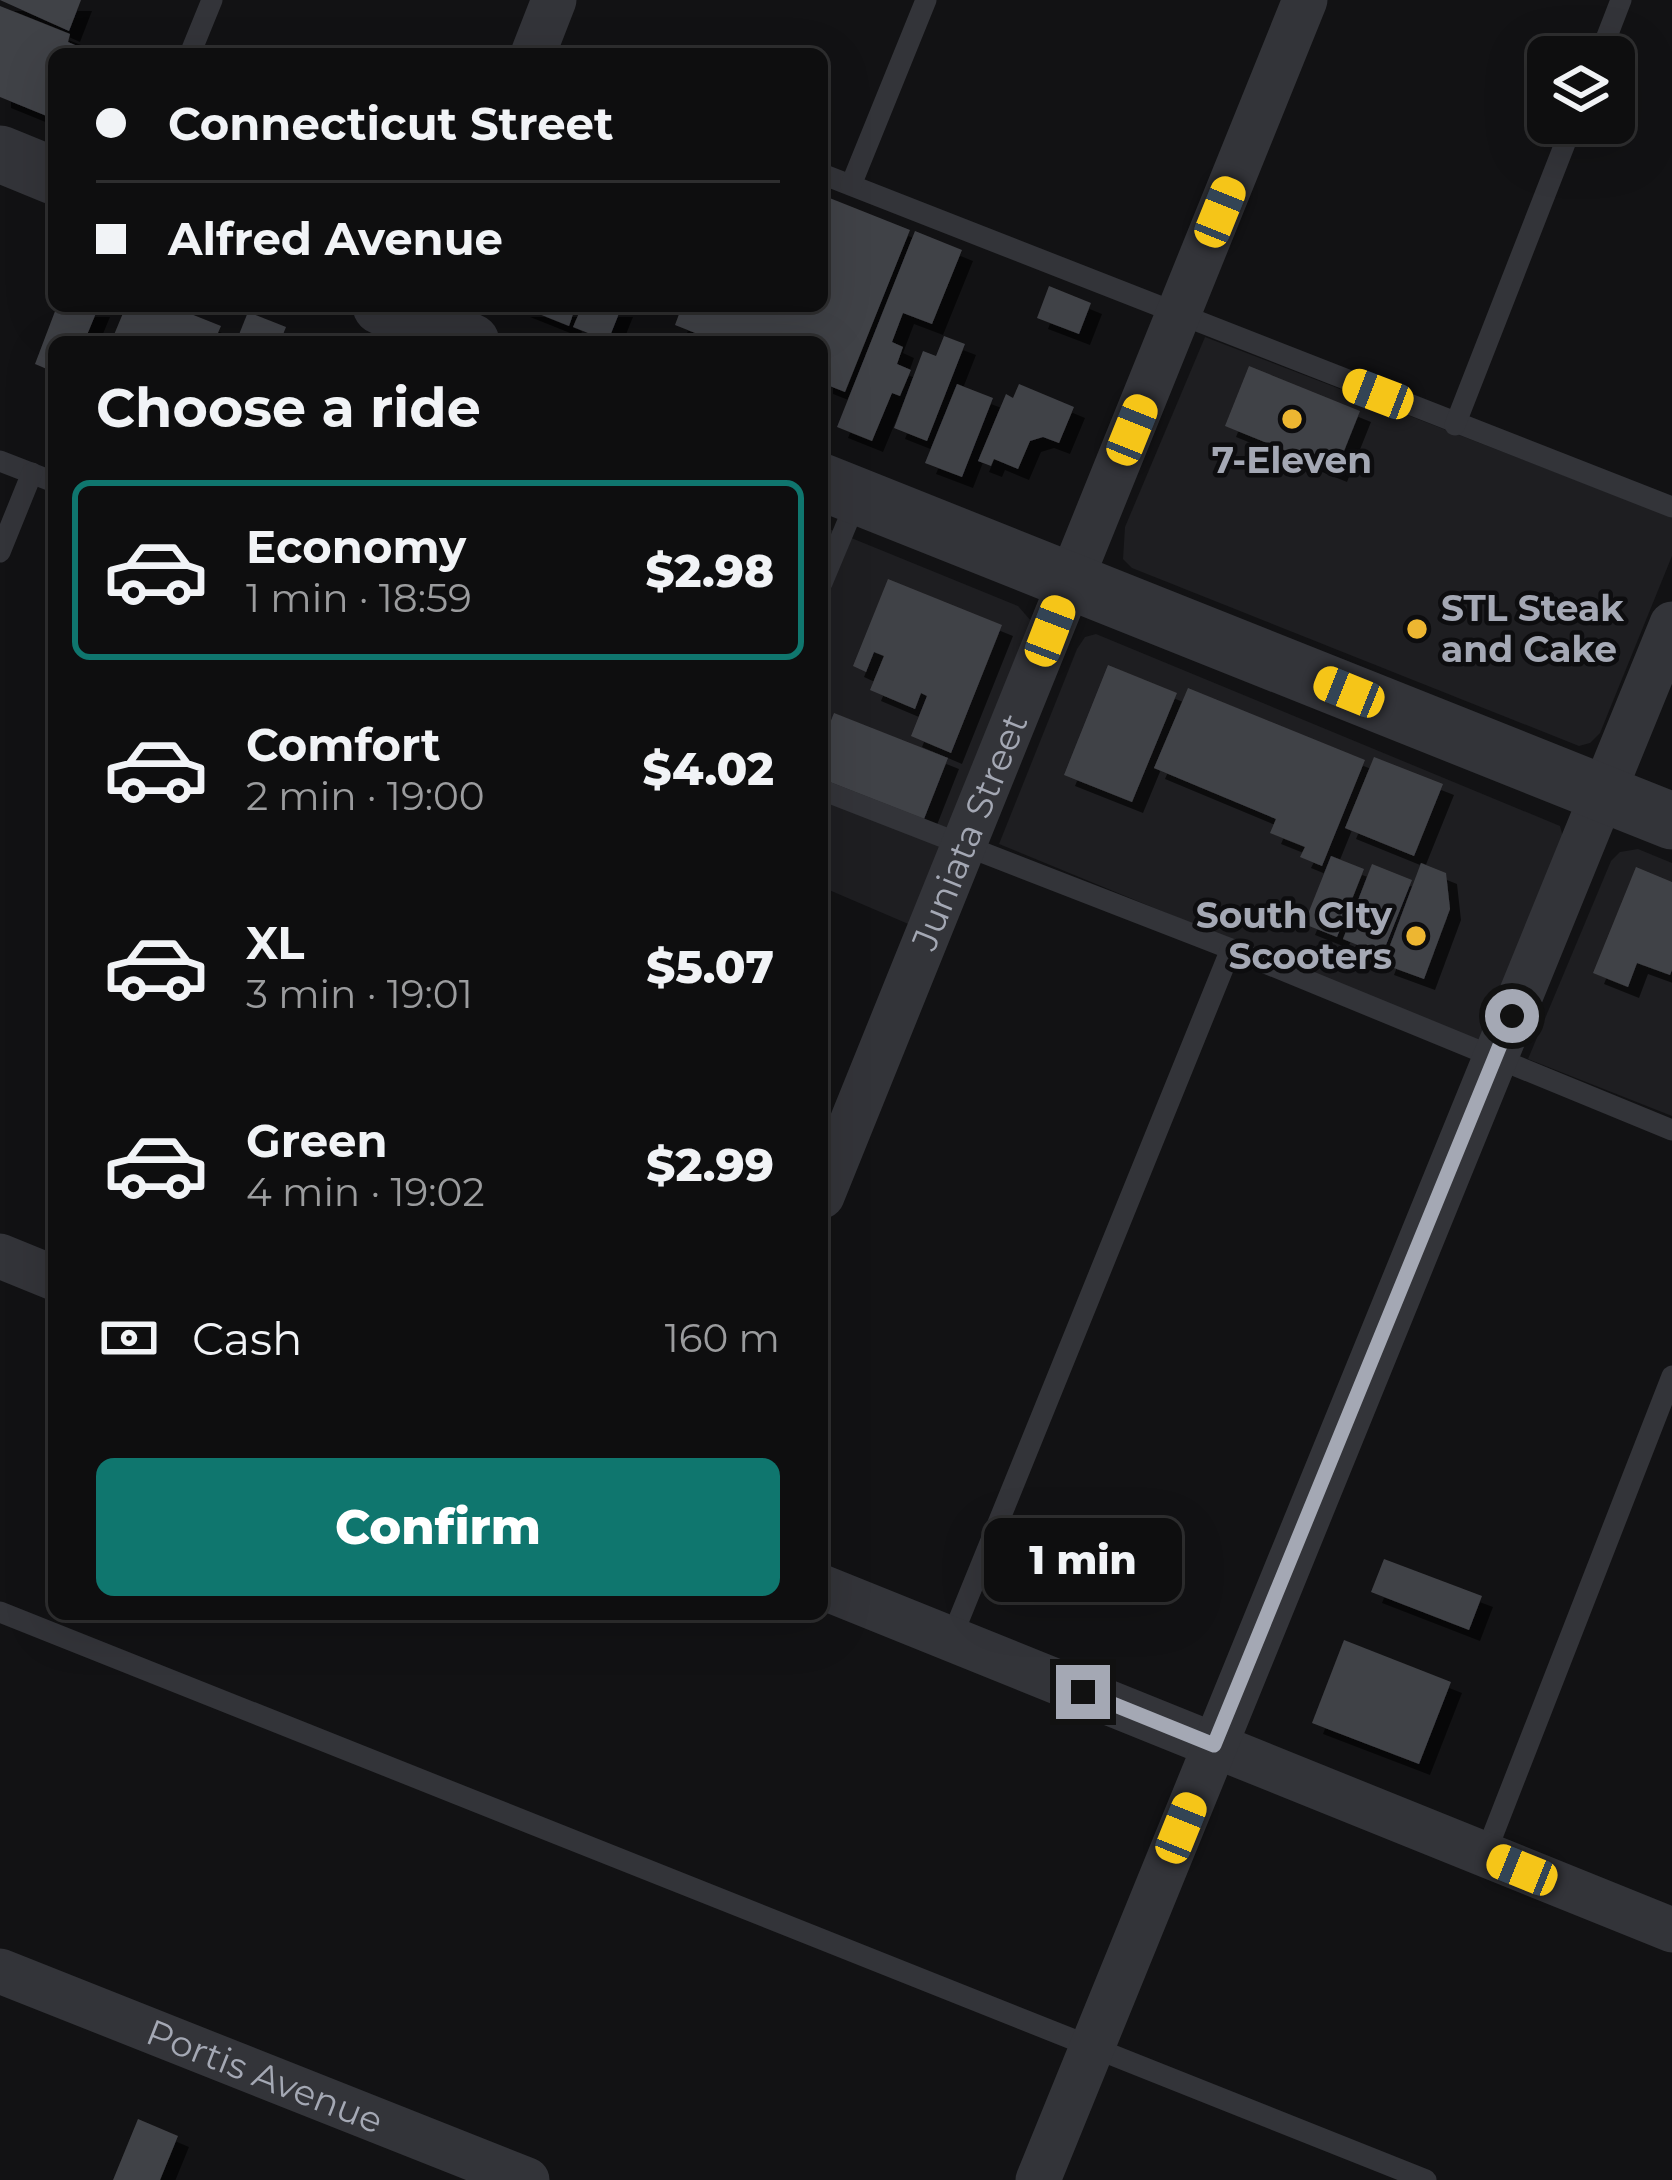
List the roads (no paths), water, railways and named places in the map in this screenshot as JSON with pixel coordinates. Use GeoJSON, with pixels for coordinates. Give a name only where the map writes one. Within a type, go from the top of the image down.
{"type":"FeatureCollection","features":[{"type":"Feature","properties":{"kind":"street"},"geometry":{"type":"LineString","coordinates":[[535,48],[554,0]]}},
{"type":"Feature","properties":{"kind":"street","name":"Juniata Street"},"geometry":{"type":"LineString","coordinates":[[828,1181],[1305,0]]}},
{"type":"Feature","properties":{"kind":"street"},"geometry":{"type":"LineString","coordinates":[[0,154],[48,174]]}},
{"type":"Feature","properties":{"kind":"street"},"geometry":{"type":"LineString","coordinates":[[840,489],[1672,821]]}},
{"type":"Feature","properties":{"kind":"street"},"geometry":{"type":"LineString","coordinates":[[1037,2180],[1672,624]]}},
{"type":"Feature","properties":{"kind":"street"},"geometry":{"type":"LineString","coordinates":[[0,1256],[48,1276]]}},
{"type":"Feature","properties":{"kind":"street"},"geometry":{"type":"LineString","coordinates":[[828,1589],[1672,1930]]}},
{"type":"Feature","properties":{"kind":"street","name":"Portis Avenue"},"geometry":{"type":"LineString","coordinates":[[0,1971],[527,2180]]}},
{"type":"Feature","properties":{"kind":"lane"},"geometry":{"type":"LineString","coordinates":[[192,48],[212,0]]}},
{"type":"Feature","properties":{"kind":"lane"},"geometry":{"type":"LineString","coordinates":[[851,185],[926,0]]}},
{"type":"Feature","properties":{"kind":"lane"},"geometry":{"type":"LineString","coordinates":[[1606,36],[1621,0]]}},
{"type":"Feature","properties":{"kind":"lane"},"geometry":{"type":"LineString","coordinates":[[1455,424],[1565,144]]}},
{"type":"Feature","properties":{"kind":"lane"},"geometry":{"type":"LineString","coordinates":[[828,176],[1672,507]]}},
{"type":"Feature","properties":{"kind":"lane"},"geometry":{"type":"LineString","coordinates":[[0,461],[48,480]]}},
{"type":"Feature","properties":{"kind":"lane"},"geometry":{"type":"LineString","coordinates":[[0,552],[32,473]]}},
{"type":"Feature","properties":{"kind":"lane"},"geometry":{"type":"LineString","coordinates":[[828,552],[840,489]]}},
{"type":"Feature","properties":{"kind":"lane"},"geometry":{"type":"LineString","coordinates":[[828,792],[1672,1130]]}},
{"type":"Feature","properties":{"kind":"lane"},"geometry":{"type":"LineString","coordinates":[[951,1639],[1231,950]]}},
{"type":"Feature","properties":{"kind":"lane"},"geometry":{"type":"LineString","coordinates":[[1484,1855],[1672,1376]]}},
{"type":"Feature","properties":{"kind":"lane"},"geometry":{"type":"LineString","coordinates":[[0,1612],[1426,2180]]}},
{"type":"Feature","properties":{"kind":"place","name":"7-Eleven"},"geometry":{"type":"Point","coordinates":[1292,419]}},
{"type":"Feature","properties":{"kind":"place","name":"STL Steak and Cake"},"geometry":{"type":"Point","coordinates":[1417,629]}},
{"type":"Feature","properties":{"kind":"place","name":"South CIty Scooters"},"geometry":{"type":"Point","coordinates":[1416,936]}}]}
